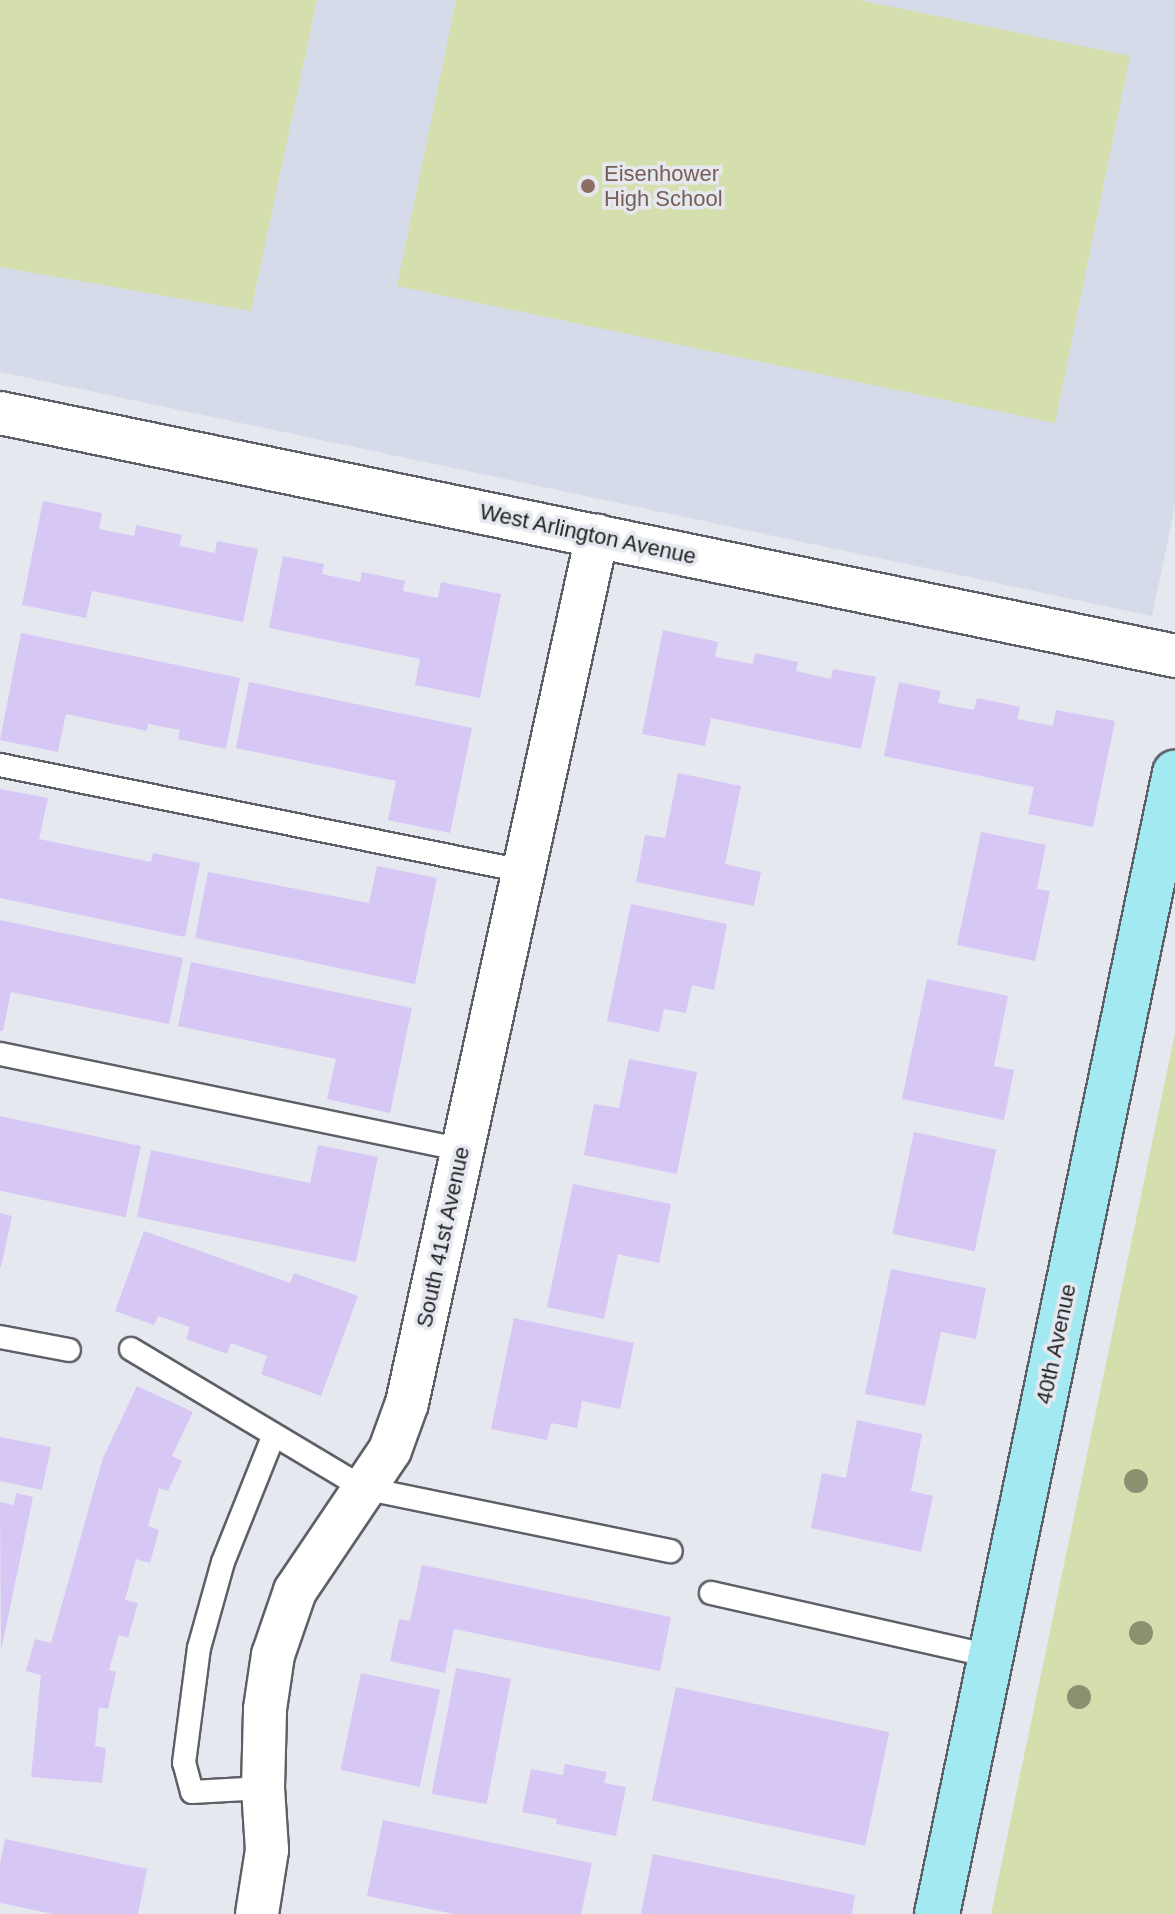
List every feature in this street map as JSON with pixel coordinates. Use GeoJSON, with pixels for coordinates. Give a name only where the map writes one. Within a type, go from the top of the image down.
{"type":"FeatureCollection","features":[{"type":"Feature","properties":{"kind":"main road","name":"40th Avenue"},"geometry":{"type":"LineString","coordinates":[[937,1914],[1175,773]]}},
{"type":"Feature","properties":{"kind":"street","name":"West Arlington Avenue"},"geometry":{"type":"LineString","coordinates":[[1,415],[1175,656]]}},
{"type":"Feature","properties":{"kind":"street","name":"South 41st Avenue"},"geometry":{"type":"LineString","coordinates":[[257,1914],[267,1850],[263,1788],[265,1709],[273,1655],[295,1591],[390,1450],[407,1403],[597,536]]}},
{"type":"Feature","properties":{"kind":"lane"},"geometry":{"type":"LineString","coordinates":[[0,765],[523,871]]}},
{"type":"Feature","properties":{"kind":"lane"},"geometry":{"type":"LineString","coordinates":[[0,1054],[462,1150]]}},
{"type":"Feature","properties":{"kind":"lane"},"geometry":{"type":"LineString","coordinates":[[0,1337],[69,1350]]}},
{"type":"Feature","properties":{"kind":"lane"},"geometry":{"type":"LineString","coordinates":[[131,1349],[273,1437],[363,1488],[671,1551]]}},
{"type":"Feature","properties":{"kind":"lane"},"geometry":{"type":"LineString","coordinates":[[263,1788],[192,1792],[184,1763],[199,1648],[223,1562],[273,1437]]}},
{"type":"Feature","properties":{"kind":"lane"},"geometry":{"type":"LineString","coordinates":[[711,1593],[991,1656]]}},
{"type":"Feature","properties":{"kind":"shaded area","name":"Eisenhower High School"},"geometry":{"type":"Polygon","coordinates":[[[0,0],[1175,0],[1175,506],[1152,616],[0,372],[0,0]]]}},
{"type":"Feature","properties":{"kind":"green space"},"geometry":{"type":"Polygon","coordinates":[[[0,0],[317,0],[251,311],[0,267],[0,0]]]}},
{"type":"Feature","properties":{"kind":"green space"},"geometry":{"type":"Polygon","coordinates":[[[456,0],[859,0],[1130,56],[1055,423],[397,286],[456,0]]]}},
{"type":"Feature","properties":{"kind":"green space"},"geometry":{"type":"Polygon","coordinates":[[[1175,1033],[1175,1914],[991,1914],[1175,1033]]]}},
{"type":"Feature","properties":{"kind":"building"},"geometry":{"type":"Polygon","coordinates":[[[43,501],[102,513],[99,529],[134,536],[136,525],[182,535],[179,546],[215,553],[217,541],[258,549],[243,622],[92,591],[86,618],[22,605],[43,501]]]}},
{"type":"Feature","properties":{"kind":"building"},"geometry":{"type":"Polygon","coordinates":[[[283,556],[324,564],[322,574],[360,582],[362,572],[405,581],[403,591],[438,598],[441,582],[501,594],[480,698],[415,685],[420,659],[269,628],[283,556]]]}},
{"type":"Feature","properties":{"kind":"building"},"geometry":{"type":"Polygon","coordinates":[[[663,630],[718,642],[715,657],[753,664],[755,653],[798,662],[796,671],[831,679],[833,669],[876,677],[861,749],[711,718],[705,746],[642,734],[663,630]]]}},
{"type":"Feature","properties":{"kind":"building"},"geometry":{"type":"Polygon","coordinates":[[[21,633],[240,678],[226,749],[178,739],[180,730],[148,724],[147,731],[66,714],[58,752],[0,740],[21,633]]]}},
{"type":"Feature","properties":{"kind":"building"},"geometry":{"type":"Polygon","coordinates":[[[249,682],[472,728],[450,833],[388,820],[396,781],[236,748],[249,682]]]}},
{"type":"Feature","properties":{"kind":"building"},"geometry":{"type":"Polygon","coordinates":[[[899,682],[941,691],[938,703],[974,710],[977,698],[1020,707],[1017,719],[1053,726],[1056,710],[1115,721],[1093,827],[1028,814],[1034,787],[884,756],[899,682]]]}},
{"type":"Feature","properties":{"kind":"building"},"geometry":{"type":"Polygon","coordinates":[[[678,773],[741,786],[725,864],[761,872],[754,906],[636,882],[645,835],[665,838],[678,773]]]}},
{"type":"Feature","properties":{"kind":"building"},"geometry":{"type":"Polygon","coordinates":[[[0,789],[48,798],[39,839],[151,862],[153,853],[200,863],[185,937],[0,898],[0,789]]]}},
{"type":"Feature","properties":{"kind":"building"},"geometry":{"type":"Polygon","coordinates":[[[981,832],[1046,845],[1037,889],[1050,891],[1035,961],[957,945],[981,832]]]}},
{"type":"Feature","properties":{"kind":"building"},"geometry":{"type":"Polygon","coordinates":[[[377,866],[437,878],[415,984],[195,938],[208,872],[369,903],[377,866]]]}},
{"type":"Feature","properties":{"kind":"building"},"geometry":{"type":"Polygon","coordinates":[[[631,904],[727,924],[714,990],[692,985],[686,1013],[664,1009],[659,1032],[607,1021],[631,904]]]}},
{"type":"Feature","properties":{"kind":"building"},"geometry":{"type":"Polygon","coordinates":[[[0,920],[183,958],[169,1024],[11,992],[3,1031],[0,1031],[0,920]]]}},
{"type":"Feature","properties":{"kind":"building"},"geometry":{"type":"Polygon","coordinates":[[[191,962],[412,1008],[390,1113],[327,1099],[336,1059],[178,1026],[191,962]]]}},
{"type":"Feature","properties":{"kind":"building"},"geometry":{"type":"Polygon","coordinates":[[[927,979],[1008,996],[994,1066],[1014,1070],[1004,1120],[902,1099],[927,979]]]}},
{"type":"Feature","properties":{"kind":"building"},"geometry":{"type":"Polygon","coordinates":[[[629,1059],[697,1072],[677,1174],[584,1155],[594,1104],[619,1108],[629,1059]]]}},
{"type":"Feature","properties":{"kind":"building"},"geometry":{"type":"Polygon","coordinates":[[[0,1116],[141,1146],[126,1217],[0,1191],[0,1116]]]}},
{"type":"Feature","properties":{"kind":"building"},"geometry":{"type":"Polygon","coordinates":[[[914,1132],[996,1149],[975,1251],[892,1234],[914,1132]]]}},
{"type":"Feature","properties":{"kind":"building"},"geometry":{"type":"Polygon","coordinates":[[[318,1145],[378,1157],[356,1262],[137,1217],[151,1150],[310,1183],[318,1145]]]}},
{"type":"Feature","properties":{"kind":"building"},"geometry":{"type":"Polygon","coordinates":[[[573,1184],[671,1204],[659,1263],[618,1254],[604,1319],[547,1307],[573,1184]]]}},
{"type":"Feature","properties":{"kind":"building"},"geometry":{"type":"Polygon","coordinates":[[[0,1213],[12,1216],[1,1267],[0,1267],[0,1213]]]}},
{"type":"Feature","properties":{"kind":"building"},"geometry":{"type":"Polygon","coordinates":[[[144,1231],[290,1283],[294,1273],[358,1296],[321,1396],[261,1374],[267,1356],[231,1343],[227,1354],[186,1339],[190,1327],[158,1316],[154,1325],[115,1311],[144,1231]]]}},
{"type":"Feature","properties":{"kind":"building"},"geometry":{"type":"Polygon","coordinates":[[[891,1269],[986,1288],[976,1339],[941,1332],[925,1406],[865,1394],[891,1269]]]}},
{"type":"Feature","properties":{"kind":"building"},"geometry":{"type":"Polygon","coordinates":[[[514,1318],[634,1343],[620,1409],[582,1401],[577,1428],[551,1423],[547,1440],[491,1429],[514,1318]]]}},
{"type":"Feature","properties":{"kind":"building"},"geometry":{"type":"Polygon","coordinates":[[[137,1386],[193,1412],[172,1456],[182,1461],[168,1491],[159,1488],[148,1526],[159,1530],[150,1563],[136,1559],[125,1600],[138,1603],[128,1638],[119,1635],[109,1670],[116,1672],[108,1709],[99,1707],[95,1746],[106,1748],[102,1783],[31,1777],[41,1675],[26,1671],[35,1639],[51,1643],[103,1458],[137,1386]]]}},
{"type":"Feature","properties":{"kind":"building"},"geometry":{"type":"Polygon","coordinates":[[[857,1420],[922,1434],[911,1491],[933,1496],[921,1552],[811,1528],[822,1473],[846,1478],[857,1420]]]}},
{"type":"Feature","properties":{"kind":"building"},"geometry":{"type":"Polygon","coordinates":[[[0,1437],[51,1447],[42,1490],[0,1481],[0,1437]]]}},
{"type":"Feature","properties":{"kind":"building"},"geometry":{"type":"Polygon","coordinates":[[[16,1493],[33,1497],[1,1651],[0,1502],[14,1505],[16,1493]]]}},
{"type":"Feature","properties":{"kind":"building"},"geometry":{"type":"Polygon","coordinates":[[[422,1565],[671,1617],[660,1671],[454,1629],[445,1673],[390,1661],[399,1619],[410,1621],[422,1565]]]}},
{"type":"Feature","properties":{"kind":"building"},"geometry":{"type":"Polygon","coordinates":[[[456,1668],[511,1679],[487,1804],[432,1794],[456,1668]]]}},
{"type":"Feature","properties":{"kind":"building"},"geometry":{"type":"Polygon","coordinates":[[[361,1673],[440,1690],[420,1787],[340,1770],[361,1673]]]}},
{"type":"Feature","properties":{"kind":"building"},"geometry":{"type":"Polygon","coordinates":[[[676,1687],[889,1732],[865,1846],[652,1800],[676,1687]]]}},
{"type":"Feature","properties":{"kind":"building"},"geometry":{"type":"Polygon","coordinates":[[[565,1764],[607,1772],[604,1783],[626,1787],[616,1836],[556,1824],[557,1819],[522,1812],[531,1769],[563,1775],[565,1764]]]}},
{"type":"Feature","properties":{"kind":"building"},"geometry":{"type":"Polygon","coordinates":[[[383,1820],[592,1863],[581,1914],[454,1914],[367,1896],[383,1820]]]}},
{"type":"Feature","properties":{"kind":"building"},"geometry":{"type":"Polygon","coordinates":[[[5,1839],[147,1869],[138,1914],[53,1914],[0,1903],[0,1865],[5,1839]]]}},
{"type":"Feature","properties":{"kind":"building"},"geometry":{"type":"Polygon","coordinates":[[[653,1854],[855,1895],[852,1914],[641,1914],[653,1854]]]}},
{"type":"Feature","properties":{"kind":"place","name":"Eisenhower High School"},"geometry":{"type":"Point","coordinates":[588,186]}}]}
